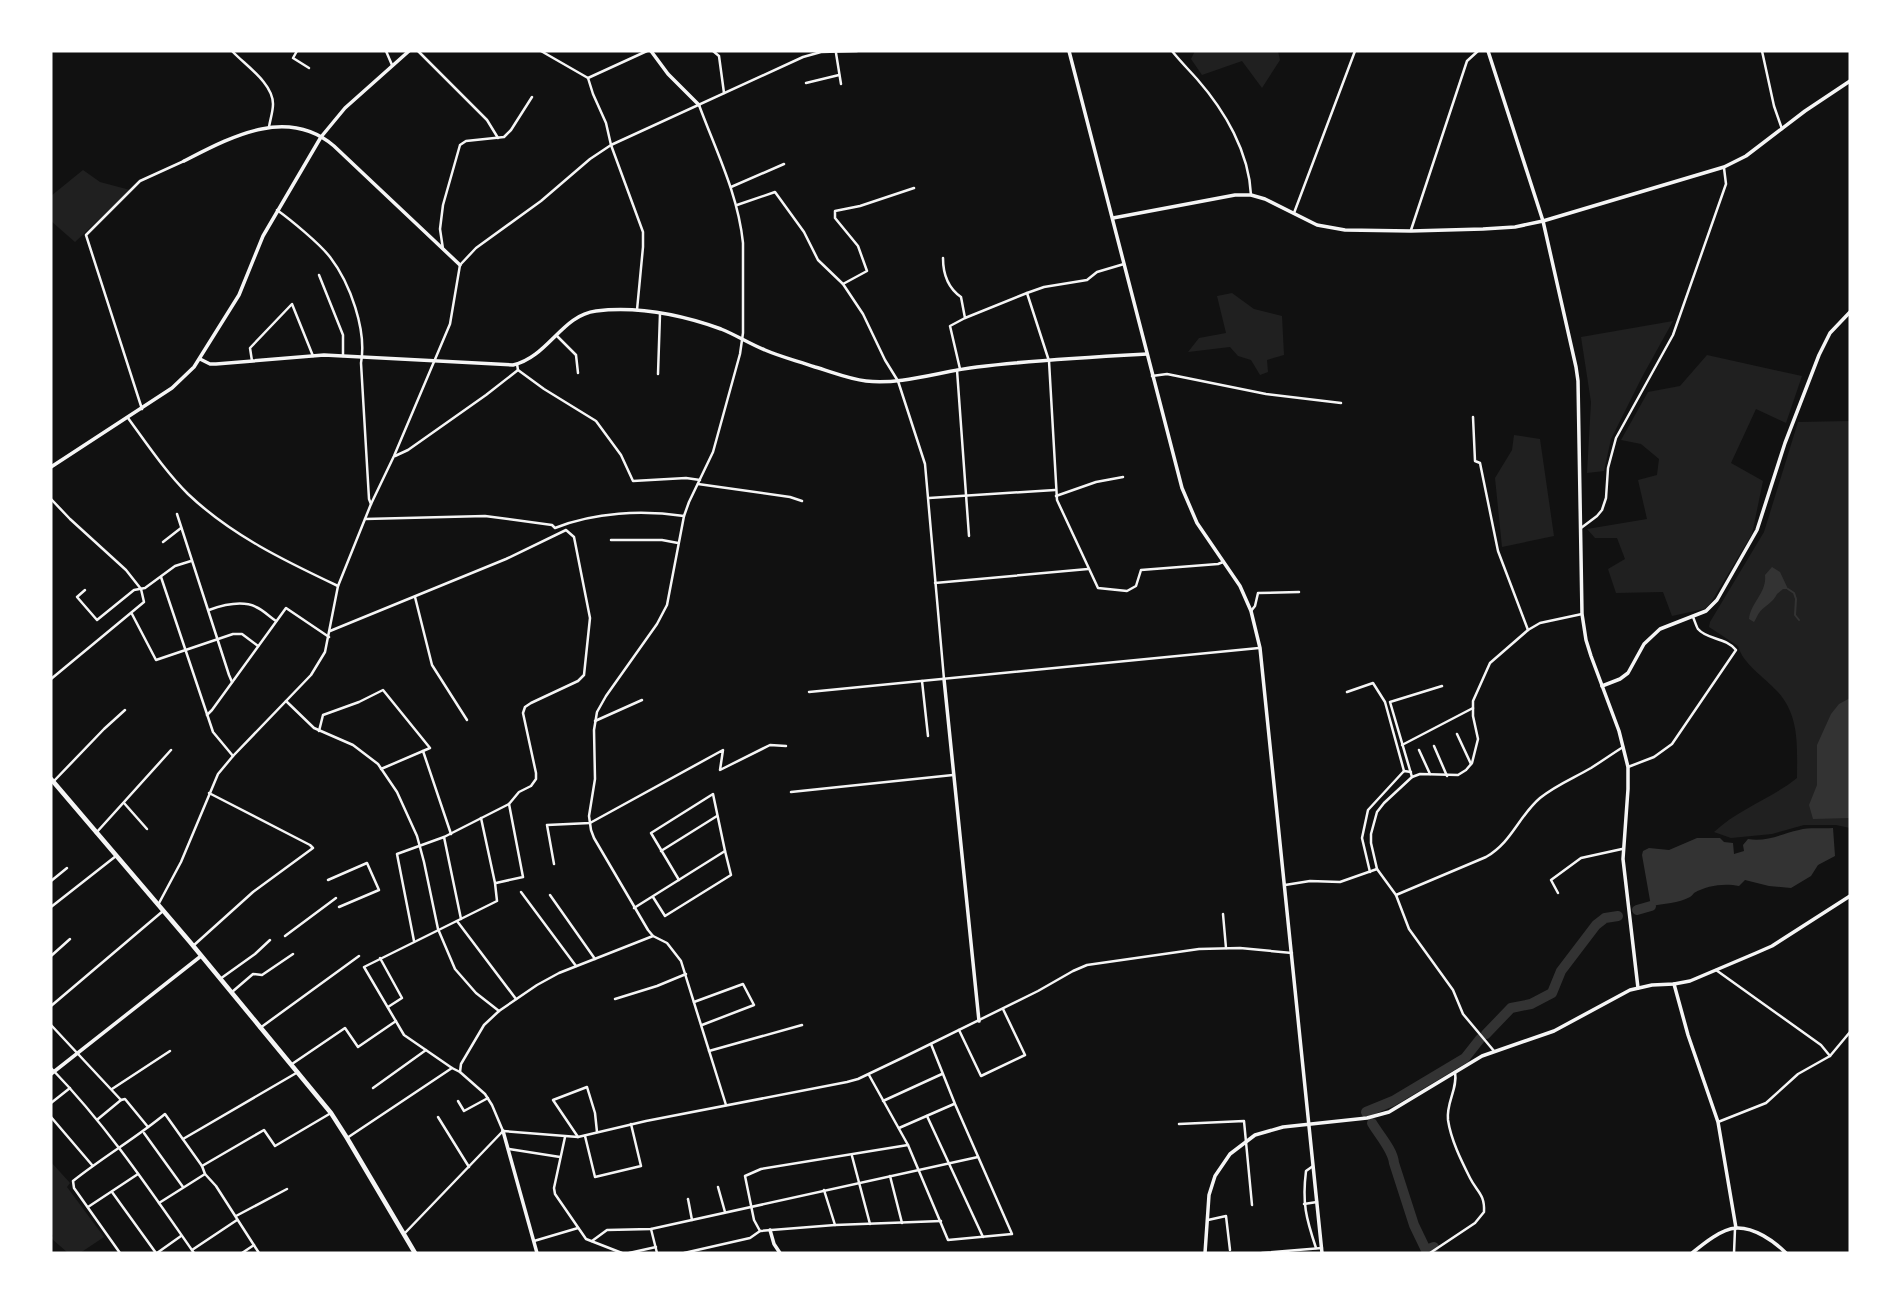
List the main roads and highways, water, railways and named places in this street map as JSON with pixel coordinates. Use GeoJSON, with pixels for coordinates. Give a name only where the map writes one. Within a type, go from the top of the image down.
{"type":"FeatureCollection","features":[{"type":"Feature","properties":{"kind":"main road"},"geometry":{"type":"LineString","coordinates":[[52,780],[331,1113],[415,1253]]}},
{"type":"Feature","properties":{"kind":"waterway"},"geometry":{"type":"LineString","coordinates":[[1788,589],[1794,593],[1795,615],[1799,620]]}},
{"type":"Feature","properties":{"kind":"waterway"},"geometry":{"type":"LineString","coordinates":[[1637,910],[1651,906]]}},
{"type":"Feature","properties":{"kind":"waterway"},"geometry":{"type":"LineString","coordinates":[[1486,1034],[1511,1008],[1531,1004],[1552,993],[1561,971],[1596,925],[1605,918],[1618,916]]}},
{"type":"Feature","properties":{"kind":"waterway"},"geometry":{"type":"LineString","coordinates":[[1367,1114],[1366,1112],[1393,1101],[1465,1058],[1480,1039]]}},
{"type":"Feature","properties":{"kind":"waterway"},"geometry":{"type":"LineString","coordinates":[[1372,1123],[1391,1153],[1414,1225],[1426,1250],[1434,1247]]}}]}
